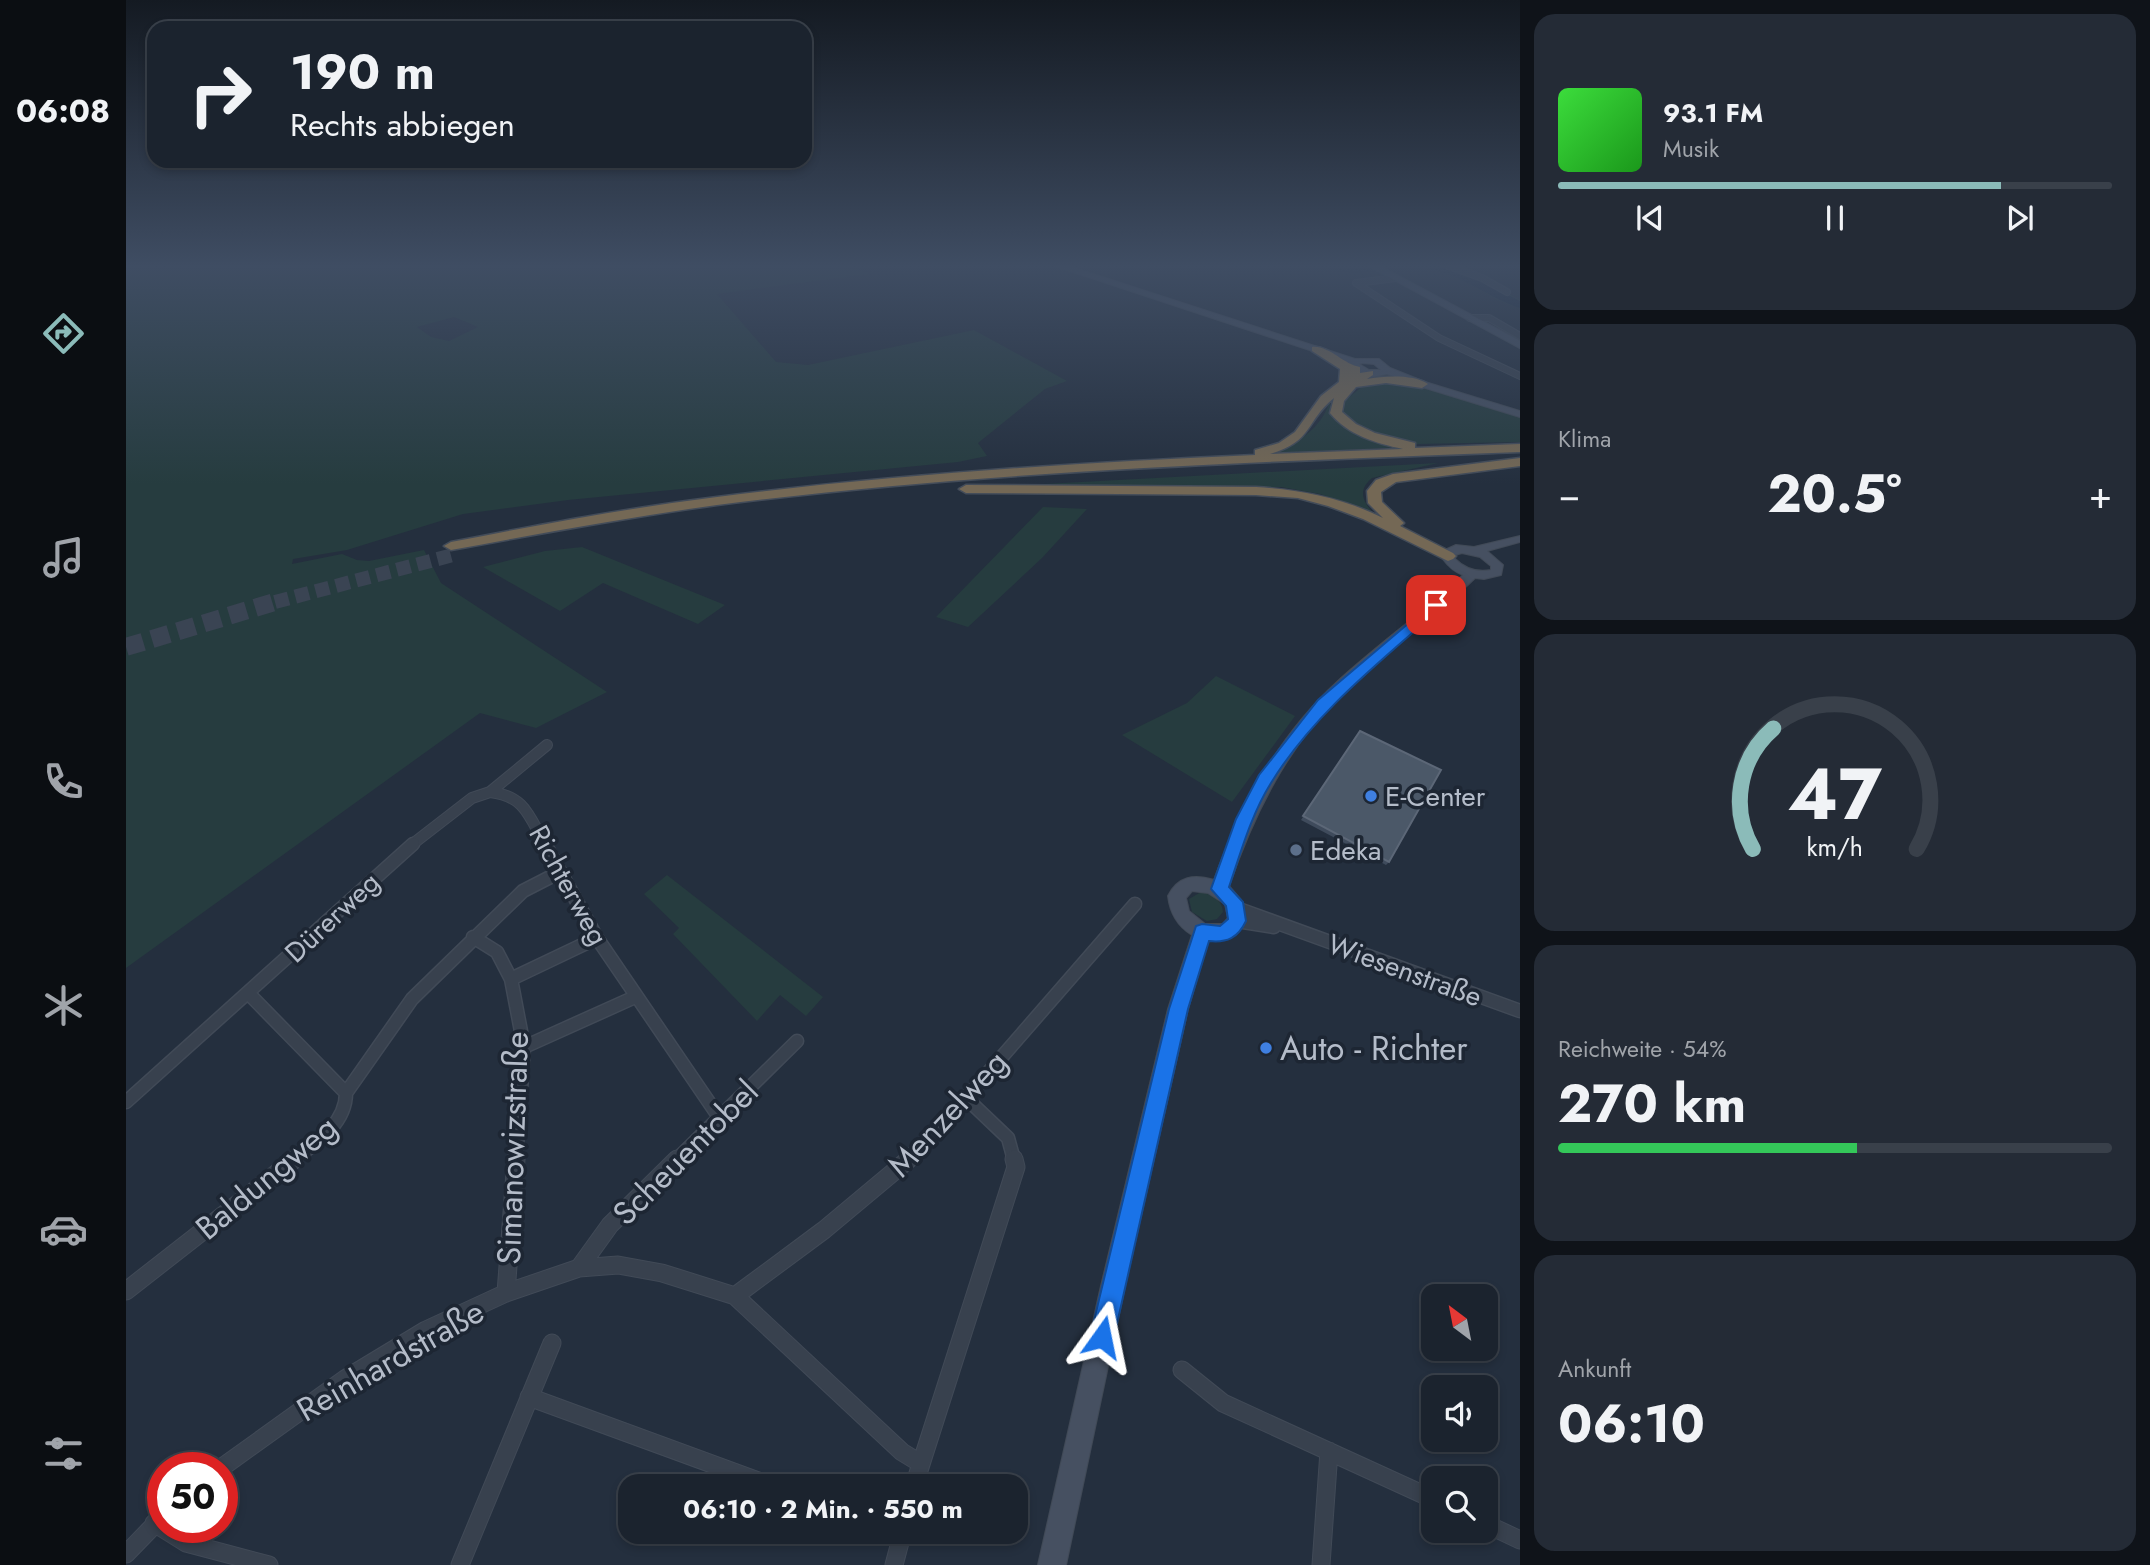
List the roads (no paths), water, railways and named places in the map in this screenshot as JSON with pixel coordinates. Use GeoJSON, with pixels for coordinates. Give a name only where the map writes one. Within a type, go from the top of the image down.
{"type":"FeatureCollection","features":[{"type":"Feature","properties":{"kind":"highway"},"geometry":{"type":"LineString","coordinates":[[1317,349],[1346,367],[1348,384]]}},
{"type":"Feature","properties":{"kind":"highway"},"geometry":{"type":"LineString","coordinates":[[1355,365],[1353,376],[1335,408],[1336,413],[1347,424],[1366,434],[1395,443],[1514,455]]}},
{"type":"Feature","properties":{"kind":"highway"},"geometry":{"type":"LineString","coordinates":[[1194,464],[1241,457],[1284,446],[1300,435],[1325,399],[1348,384],[1379,372]]}},
{"type":"Feature","properties":{"kind":"highway"},"geometry":{"type":"LineString","coordinates":[[1348,384],[1375,379],[1422,384]]}},
{"type":"Feature","properties":{"kind":"highway"},"geometry":{"type":"LineString","coordinates":[[1457,450],[905,481],[739,497],[593,518],[452,551],[713,508],[941,487],[1514,455]]}},
{"type":"Feature","properties":{"kind":"highway"},"geometry":{"type":"LineString","coordinates":[[1453,557],[1390,518],[1375,503],[1374,491],[1381,483],[1393,478],[1514,455]]}},
{"type":"Feature","properties":{"kind":"highway"},"geometry":{"type":"LineString","coordinates":[[941,487],[1256,491],[1298,494],[1350,509],[1453,557]]}},
{"type":"Feature","properties":{"kind":"main road"},"geometry":{"type":"LineString","coordinates":[[1280,337],[1355,365],[1520,414]]}},
{"type":"Feature","properties":{"kind":"main road"},"geometry":{"type":"LineString","coordinates":[[1355,365],[1376,362],[1379,372]]}},
{"type":"Feature","properties":{"kind":"main road"},"geometry":{"type":"LineString","coordinates":[[1453,557],[1519,538]]}},
{"type":"Feature","properties":{"kind":"main road"},"geometry":{"type":"LineString","coordinates":[[1494,560],[1519,538]]}},
{"type":"Feature","properties":{"kind":"main road"},"geometry":{"type":"LineString","coordinates":[[1453,557],[1472,574],[1493,574],[1498,569],[1494,560],[1475,550]]}},
{"type":"Feature","properties":{"kind":"main road"},"geometry":{"type":"LineString","coordinates":[[1436,605],[1439,595],[1456,573],[1453,557]]}},
{"type":"Feature","properties":{"kind":"main road"},"geometry":{"type":"LineString","coordinates":[[1212,887],[1265,779],[1324,704],[1472,574]]}},
{"type":"Feature","properties":{"kind":"main road"},"geometry":{"type":"LineString","coordinates":[[1187,886],[1212,887],[1237,914],[1228,932],[1220,934],[1197,929],[1178,912],[1177,896],[1187,886]]}},
{"type":"Feature","properties":{"kind":"main road"},"geometry":{"type":"LineString","coordinates":[[1052,1565],[1113,1286],[1197,929]]}},
{"type":"Feature","properties":{"kind":"street"},"geometry":{"type":"LineString","coordinates":[[1438,337],[1520,376]]}},
{"type":"Feature","properties":{"kind":"street","name":"Dürerweg"},"geometry":{"type":"LineString","coordinates":[[126,1102],[249,994],[405,850],[472,798],[490,792],[503,778],[547,745]]}},
{"type":"Feature","properties":{"kind":"street","name":"Richterweg"},"geometry":{"type":"LineString","coordinates":[[490,792],[509,794],[524,807],[597,938],[719,1117]]}},
{"type":"Feature","properties":{"kind":"street","name":"Baldungweg"},"geometry":{"type":"LineString","coordinates":[[126,1291],[327,1135],[346,1108],[346,1093],[412,999],[523,891],[560,872]]}},
{"type":"Feature","properties":{"kind":"street","name":"Menzelweg"},"geometry":{"type":"LineString","coordinates":[[735,1296],[824,1230],[900,1168],[966,1098],[1135,904]]}},
{"type":"Feature","properties":{"kind":"street","name":"Wiesenstraße"},"geometry":{"type":"LineString","coordinates":[[1237,914],[1291,930],[1520,1011]]}},
{"type":"Feature","properties":{"kind":"street","name":"Simanowizstraße"},"geometry":{"type":"LineString","coordinates":[[473,937],[497,952],[511,979],[524,1047],[506,1293]]}},
{"type":"Feature","properties":{"kind":"street"},"geometry":{"type":"LineString","coordinates":[[511,979],[597,938]]}},
{"type":"Feature","properties":{"kind":"street"},"geometry":{"type":"LineString","coordinates":[[249,994],[346,1093]]}},
{"type":"Feature","properties":{"kind":"street"},"geometry":{"type":"LineString","coordinates":[[524,1047],[635,997]]}},
{"type":"Feature","properties":{"kind":"street","name":"Scheuentobel"},"geometry":{"type":"LineString","coordinates":[[579,1268],[610,1225],[797,1041]]}},
{"type":"Feature","properties":{"kind":"street"},"geometry":{"type":"LineString","coordinates":[[917,1474],[1016,1167],[1008,1138],[966,1098]]}},
{"type":"Feature","properties":{"kind":"street","name":"Reinhardstraße"},"geometry":{"type":"LineString","coordinates":[[238,1454],[357,1372],[426,1330],[506,1293],[579,1268],[618,1265],[662,1273],[735,1296],[901,1452],[920,1463]]}},
{"type":"Feature","properties":{"kind":"street"},"geometry":{"type":"LineString","coordinates":[[460,1565],[552,1343]]}},
{"type":"Feature","properties":{"kind":"street"},"geometry":{"type":"LineString","coordinates":[[1182,1370],[1223,1403],[1421,1493]]}},
{"type":"Feature","properties":{"kind":"street"},"geometry":{"type":"LineString","coordinates":[[529,1397],[739,1474]]}},
{"type":"Feature","properties":{"kind":"street"},"geometry":{"type":"LineString","coordinates":[[1321,1565],[1329,1451]]}},
{"type":"Feature","properties":{"kind":"street"},"geometry":{"type":"LineString","coordinates":[[1498,1530],[1520,1540]]}},
{"type":"Feature","properties":{"kind":"street"},"geometry":{"type":"LineString","coordinates":[[126,1554],[147,1532]]}},
{"type":"Feature","properties":{"kind":"street"},"geometry":{"type":"LineString","coordinates":[[186,1543],[269,1565]]}},
{"type":"Feature","properties":{"kind":"street"},"geometry":{"type":"LineString","coordinates":[[894,1565],[897,1544]]}},
{"type":"Feature","properties":{"kind":"tunnel"},"geometry":{"type":"LineString","coordinates":[[275,602],[453,555]]}},
{"type":"Feature","properties":{"kind":"tunnel"},"geometry":{"type":"LineString","coordinates":[[126,647],[281,600]]}},
{"type":"Feature","properties":{"kind":"place","name":"E-Center"},"geometry":{"type":"Point","coordinates":[1371,796]}},
{"type":"Feature","properties":{"kind":"place","name":"Edeka"},"geometry":{"type":"Point","coordinates":[1296,850]}},
{"type":"Feature","properties":{"kind":"place","name":"Auto - Richter"},"geometry":{"type":"Point","coordinates":[1266,1048]}}]}
